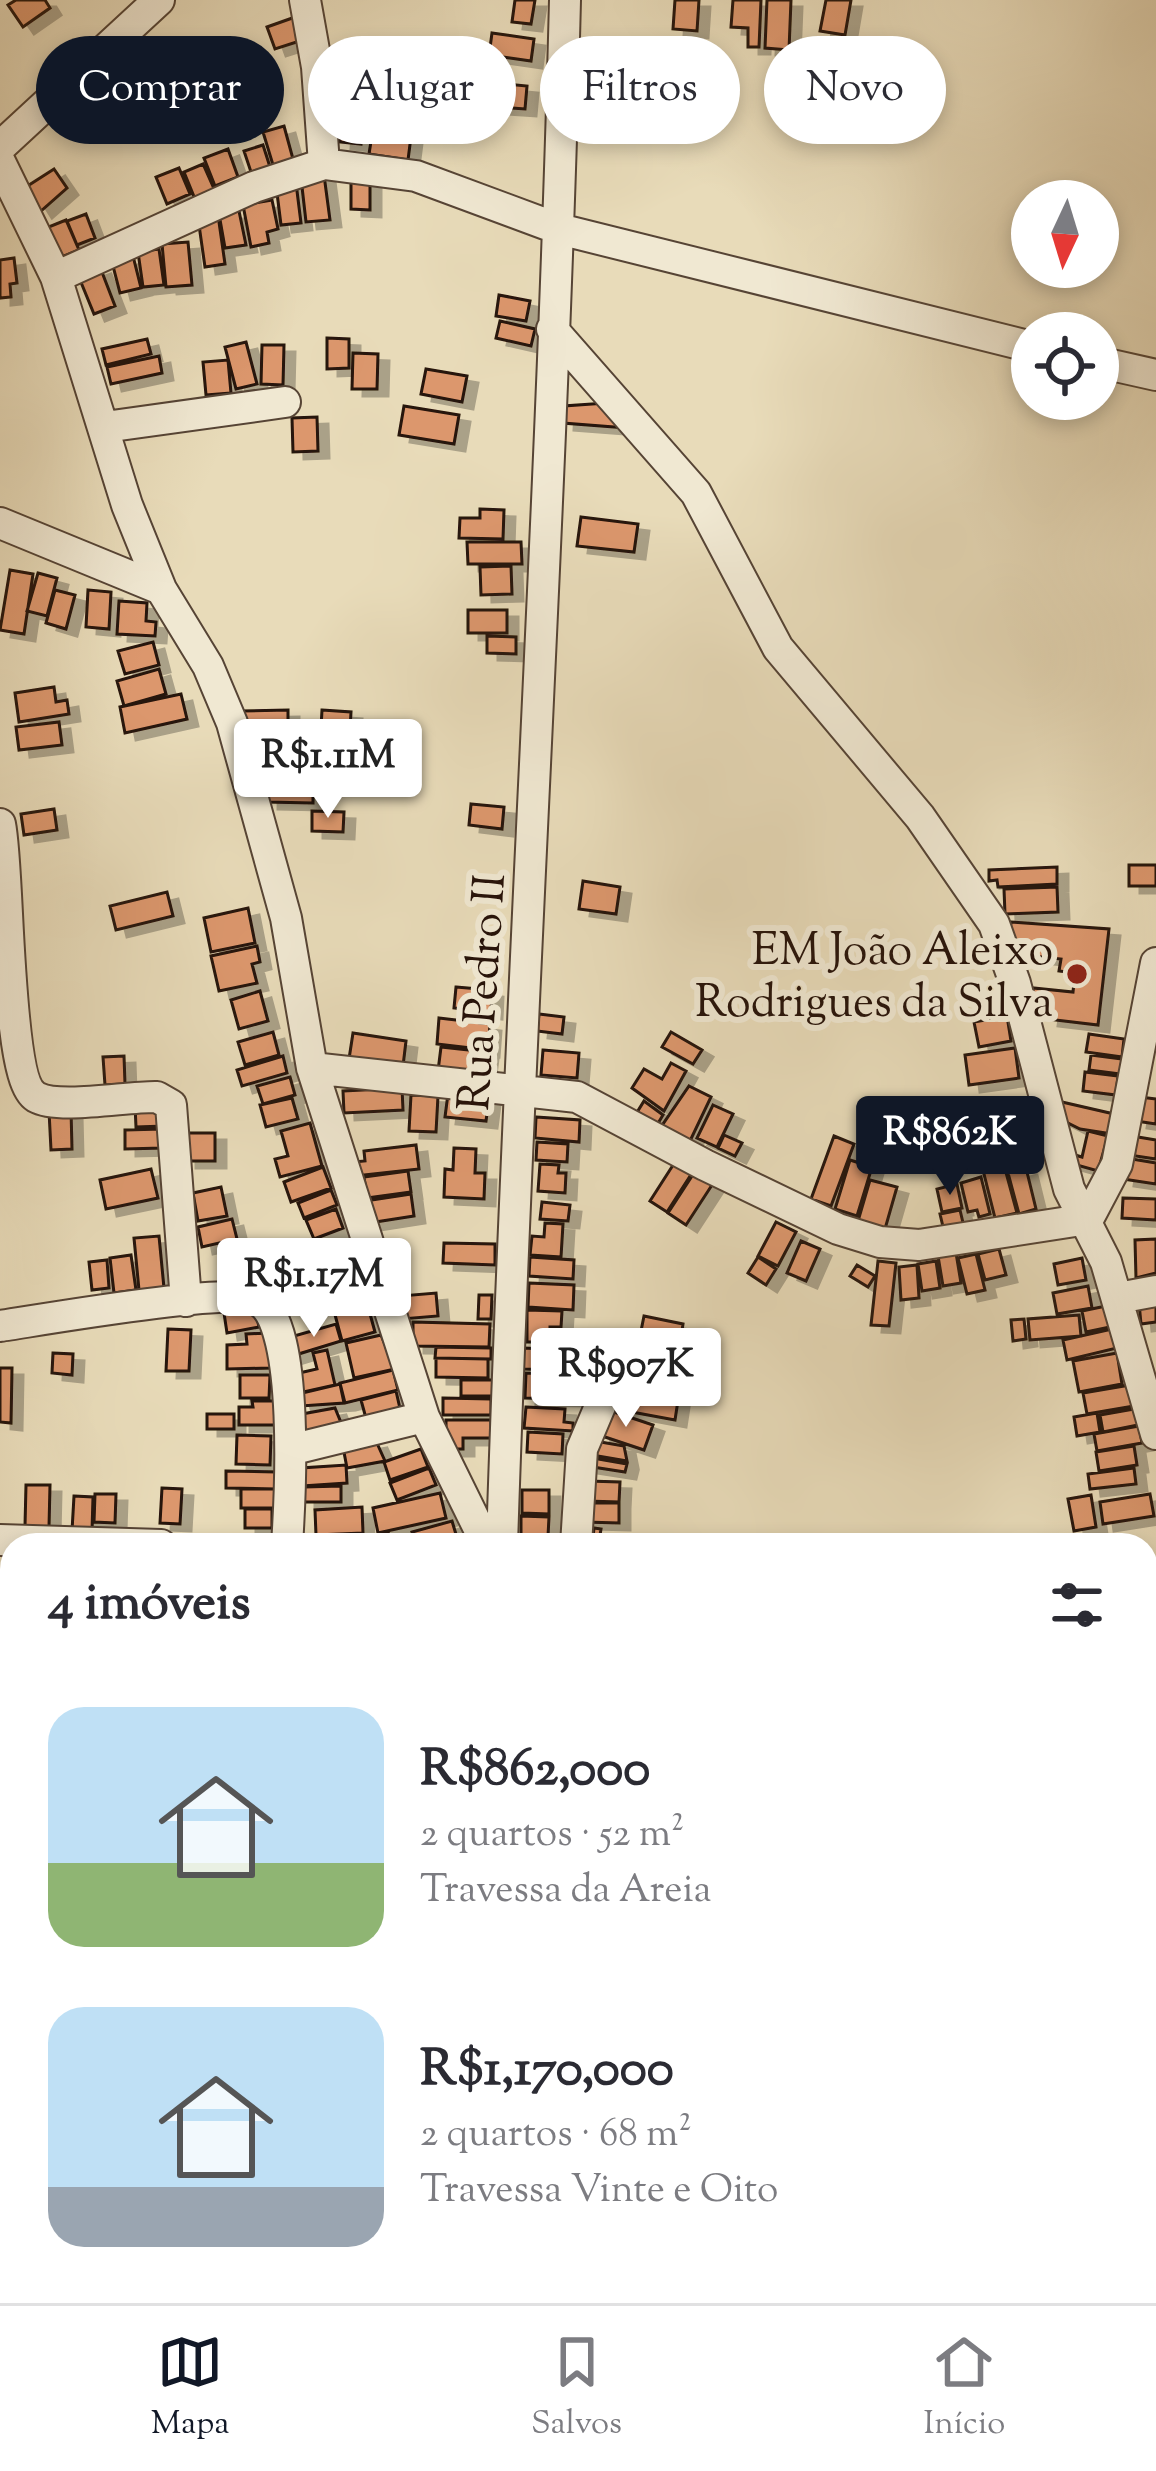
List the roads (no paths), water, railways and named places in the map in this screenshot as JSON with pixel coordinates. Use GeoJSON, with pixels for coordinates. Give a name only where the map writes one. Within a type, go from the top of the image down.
{"type":"FeatureCollection","features":[{"type":"Feature","properties":{"kind":"street"},"geometry":{"type":"LineString","coordinates":[[0,147],[160,0]]}},
{"type":"Feature","properties":{"kind":"street"},"geometry":{"type":"LineString","coordinates":[[305,0],[317,67],[324,164]]}},
{"type":"Feature","properties":{"kind":"street","name":"Rua Pedro II"},"geometry":{"type":"LineString","coordinates":[[502,1533],[518,1087],[549,551],[565,0]]}},
{"type":"Feature","properties":{"kind":"street"},"geometry":{"type":"LineString","coordinates":[[0,161],[56,277],[127,505],[161,589],[208,666],[232,723],[286,918],[312,1068],[424,1418],[481,1533]]}},
{"type":"Feature","properties":{"kind":"street"},"geometry":{"type":"LineString","coordinates":[[56,277],[254,188],[324,164],[416,176],[560,229],[1011,341]]}},
{"type":"Feature","properties":{"kind":"street"},"geometry":{"type":"LineString","coordinates":[[552,329],[696,493],[778,648],[967,878],[994,925],[1016,982],[1069,1189],[1088,1219],[1118,1298],[1156,1434]]}},
{"type":"Feature","properties":{"kind":"street"},"geometry":{"type":"LineString","coordinates":[[1119,367],[1156,376]]}},
{"type":"Feature","properties":{"kind":"street"},"geometry":{"type":"LineString","coordinates":[[105,427],[285,402]]}},
{"type":"Feature","properties":{"kind":"street"},"geometry":{"type":"LineString","coordinates":[[0,523],[161,589]]}},
{"type":"Feature","properties":{"kind":"street"},"geometry":{"type":"LineString","coordinates":[[0,824],[10,908],[14,1038],[26,1086],[35,1097],[53,1102],[166,1100],[176,1140],[186,1301]]}},
{"type":"Feature","properties":{"kind":"street"},"geometry":{"type":"LineString","coordinates":[[1088,1219],[1117,1164],[1156,963]]}},
{"type":"Feature","properties":{"kind":"street"},"geometry":{"type":"LineString","coordinates":[[312,1068],[577,1097],[838,1229],[880,1242],[919,1245],[1088,1219]]}},
{"type":"Feature","properties":{"kind":"street"},"geometry":{"type":"LineString","coordinates":[[1118,1298],[1156,1291]]}},
{"type":"Feature","properties":{"kind":"street"},"geometry":{"type":"LineString","coordinates":[[0,1326],[247,1297],[267,1309],[281,1355],[294,1449],[287,1533]]}},
{"type":"Feature","properties":{"kind":"street"},"geometry":{"type":"LineString","coordinates":[[577,1533],[582,1449],[617,1366]]}},
{"type":"Feature","properties":{"kind":"street"},"geometry":{"type":"LineString","coordinates":[[294,1449],[424,1418]]}},
{"type":"Feature","properties":{"kind":"place","name":"EM João Aleixo Rodrigues da Silva"},"geometry":{"type":"Point","coordinates":[1077,974]}}]}
